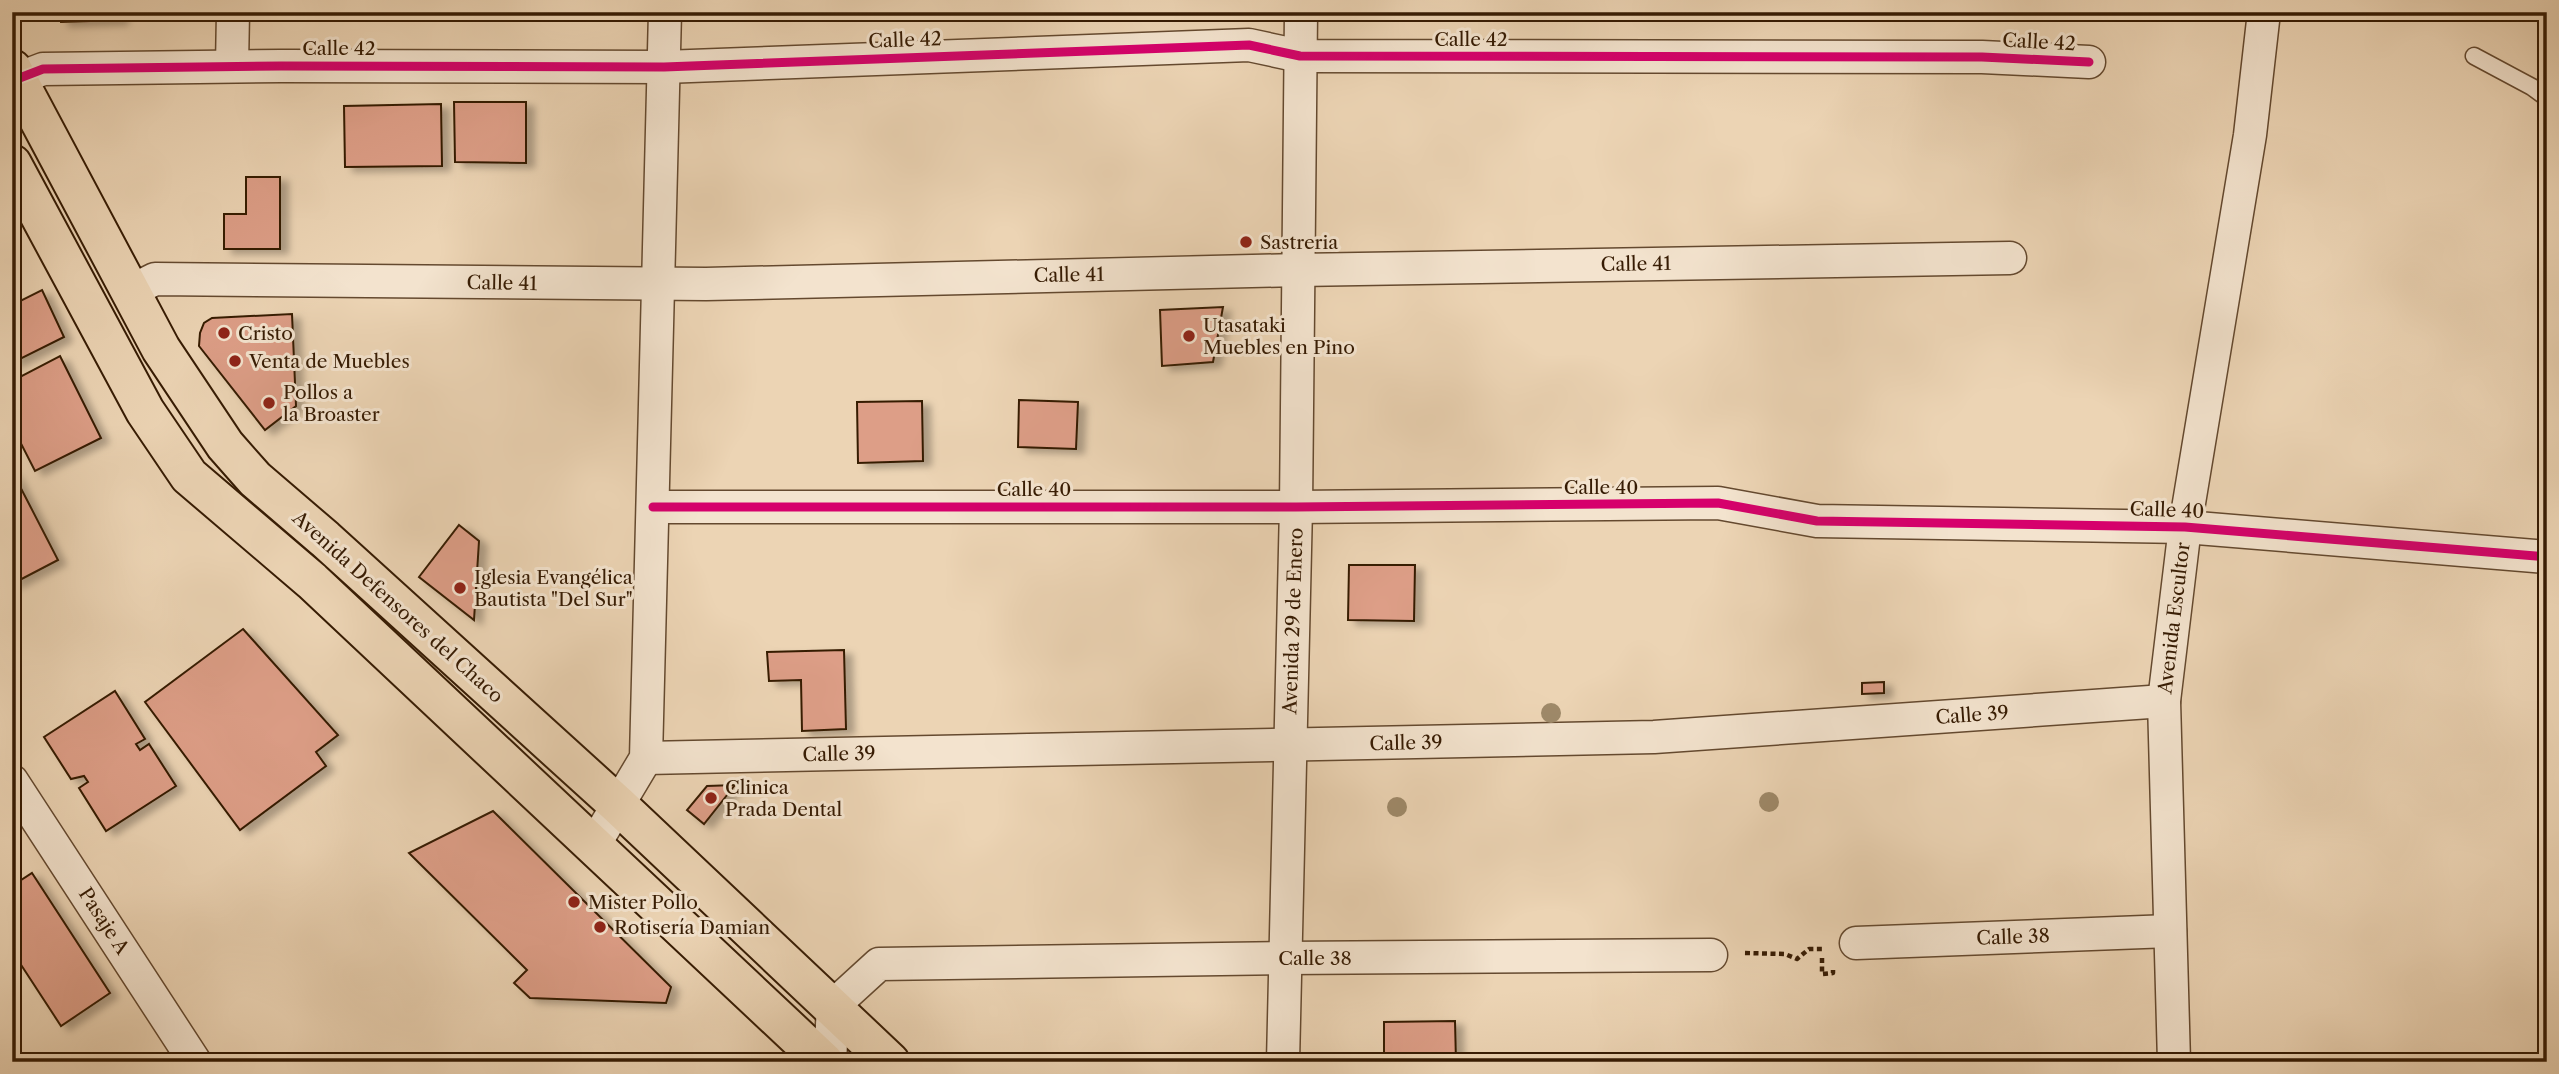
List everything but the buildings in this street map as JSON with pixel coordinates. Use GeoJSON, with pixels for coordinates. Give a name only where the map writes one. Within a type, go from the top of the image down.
{"type":"FeatureCollection","features":[{"type":"Feature","properties":{"kind":"main road","name":"Avenida Defensores del Chaco"},"geometry":{"type":"LineString","coordinates":[[14,76],[161,349],[225,445],[255,479],[326,539],[618,805],[890,1062]]}},
{"type":"Feature","properties":{"kind":"main road","name":"Avenida Defensores del Chaco"},"geometry":{"type":"LineString","coordinates":[[12,164],[145,411],[189,476],[312,581],[824,1062]]}},
{"type":"Feature","properties":{"kind":"main road"},"geometry":{"type":"LineString","coordinates":[[92,313],[131,291]]}},
{"type":"Feature","properties":{"kind":"street"},"geometry":{"type":"LineString","coordinates":[[232,66],[233,12]]}},
{"type":"Feature","properties":{"kind":"street"},"geometry":{"type":"LineString","coordinates":[[594,845],[646,758],[665,12]]}},
{"type":"Feature","properties":{"kind":"street","name":"Avenida 29 de Enero"},"geometry":{"type":"LineString","coordinates":[[1283,1062],[1296,507],[1301,12]]}},
{"type":"Feature","properties":{"kind":"street","name":"Avenida Escultor"},"geometry":{"type":"LineString","coordinates":[[2174,1062],[2164,701],[2185,527],[2250,135],[2264,12]]}},
{"type":"Feature","properties":{"kind":"street","name":"Calle 42"},"geometry":{"type":"LineString","coordinates":[[14,76],[43,69],[232,66],[664,66],[1250,45],[1300,56],[1982,57],[2089,62]]}},
{"type":"Feature","properties":{"kind":"street","name":"Calle 41"},"geometry":{"type":"LineString","coordinates":[[131,291],[155,279],[657,285],[1298,270],[2010,258]]}},
{"type":"Feature","properties":{"kind":"street","name":"Calle 40"},"geometry":{"type":"LineString","coordinates":[[653,507],[1296,507],[1718,503],[1817,521],[2185,527],[2547,557]]}},
{"type":"Feature","properties":{"kind":"street","name":"Calle 39"},"geometry":{"type":"LineString","coordinates":[[646,758],[1654,737],[2164,701]]}},
{"type":"Feature","properties":{"kind":"street","name":"Pasaje A"},"geometry":{"type":"LineString","coordinates":[[12,781],[195,1062]]}},
{"type":"Feature","properties":{"kind":"street","name":"Calle 38"},"geometry":{"type":"LineString","coordinates":[[1856,943],[2169,931]]}},
{"type":"Feature","properties":{"kind":"street","name":"Calle 38"},"geometry":{"type":"LineString","coordinates":[[833,1006],[879,964],[1711,955]]}},
{"type":"Feature","properties":{"kind":"street"},"geometry":{"type":"LineString","coordinates":[[830,1062],[833,1006]]}},
{"type":"Feature","properties":{"kind":"lane"},"geometry":{"type":"LineString","coordinates":[[2474,56],[2547,98]]}},
{"type":"Feature","properties":{"kind":"path"},"geometry":{"type":"LineString","coordinates":[[1711,955],[1785,954],[1797,959],[1809,948]]}},
{"type":"Feature","properties":{"kind":"cycle path"},"geometry":{"type":"LineString","coordinates":[[17,79],[43,69],[281,66],[664,67],[1249,45],[1300,56],[1982,57],[2089,62]]}},
{"type":"Feature","properties":{"kind":"cycle path"},"geometry":{"type":"LineString","coordinates":[[653,507],[1296,507],[1718,503],[1817,521],[2185,527],[2547,557]]}},
{"type":"Feature","properties":{"kind":"place","name":"Sastreria"},"geometry":{"type":"Point","coordinates":[1246,242]}},
{"type":"Feature","properties":{"kind":"place","name":"Cristo"},"geometry":{"type":"Point","coordinates":[224,333]}},
{"type":"Feature","properties":{"kind":"place","name":"Utasataki Muebles en Pino"},"geometry":{"type":"Point","coordinates":[1189,336]}},
{"type":"Feature","properties":{"kind":"place","name":"Venta de Muebles"},"geometry":{"type":"Point","coordinates":[235,361]}},
{"type":"Feature","properties":{"kind":"place","name":"Pollos a la Broaster"},"geometry":{"type":"Point","coordinates":[269,403]}},
{"type":"Feature","properties":{"kind":"place","name":"Iglesia Evangélica Bautista \"Del Sur\""},"geometry":{"type":"Point","coordinates":[460,588]}},
{"type":"Feature","properties":{"kind":"place","name":"Clinica Prada Dental"},"geometry":{"type":"Point","coordinates":[711,798]}},
{"type":"Feature","properties":{"kind":"place","name":"Mister Pollo"},"geometry":{"type":"Point","coordinates":[574,902]}},
{"type":"Feature","properties":{"kind":"place","name":"Rotisería Damian"},"geometry":{"type":"Point","coordinates":[600,927]}}]}
